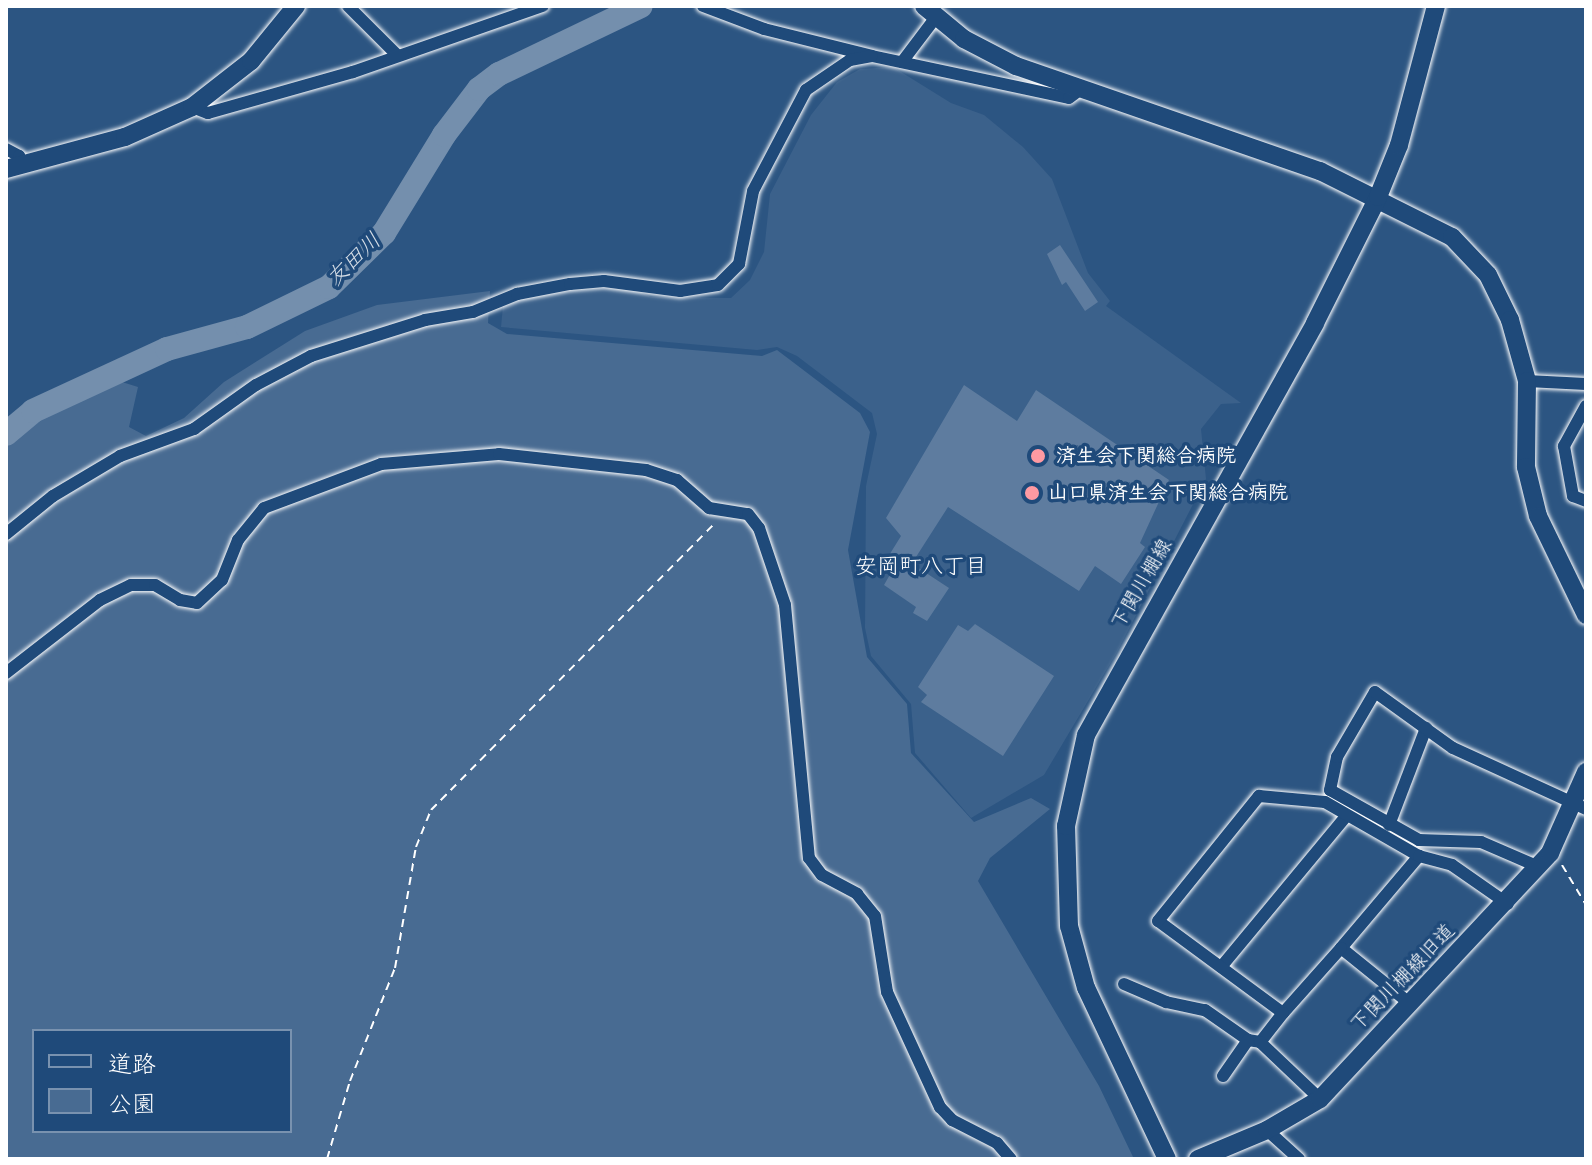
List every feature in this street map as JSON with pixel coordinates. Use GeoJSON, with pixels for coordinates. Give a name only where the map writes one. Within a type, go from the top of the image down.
{"type":"FeatureCollection","features":[{"type":"Feature","properties":{"kind":"street"},"geometry":{"type":"LineString","coordinates":[[13,167],[125,137],[192,107],[251,61],[296,6]]}},
{"type":"Feature","properties":{"kind":"street"},"geometry":{"type":"LineString","coordinates":[[348,6],[396,54]]}},
{"type":"Feature","properties":{"kind":"street"},"geometry":{"type":"LineString","coordinates":[[192,107],[208,113],[353,72],[396,54],[543,6]]}},
{"type":"Feature","properties":{"kind":"street"},"geometry":{"type":"LineString","coordinates":[[703,6],[764,29],[872,56],[1069,98],[1081,89]]}},
{"type":"Feature","properties":{"kind":"street","name":"下関川棚線"},"geometry":{"type":"LineString","coordinates":[[1167,1159],[1086,988],[1069,926],[1066,826],[1086,735],[1118,670],[1315,323],[1378,197],[1399,145],[1436,6]]}},
{"type":"Feature","properties":{"kind":"street"},"geometry":{"type":"LineString","coordinates":[[902,62],[930,12],[1016,66],[1250,144],[1378,197],[1452,237],[1488,275],[1510,320],[1527,381],[1526,467],[1538,516],[1586,615]]}},
{"type":"Feature","properties":{"kind":"street"},"geometry":{"type":"LineString","coordinates":[[6,534],[53,496],[120,456],[194,429],[256,385],[311,356],[425,320],[492,306],[517,294],[570,284],[604,281],[680,291],[718,285],[739,264],[753,191],[806,90],[850,60],[872,56]]}},
{"type":"Feature","properties":{"kind":"street"},"geometry":{"type":"LineString","coordinates":[[6,149],[19,156],[13,167]]}},
{"type":"Feature","properties":{"kind":"street"},"geometry":{"type":"LineString","coordinates":[[1527,381],[1586,384]]}},
{"type":"Feature","properties":{"kind":"street"},"geometry":{"type":"LineString","coordinates":[[1586,406],[1564,446],[1573,496],[1586,501]]}},
{"type":"Feature","properties":{"kind":"street"},"geometry":{"type":"LineString","coordinates":[[6,673],[100,600],[131,585],[155,585],[180,600],[197,603],[222,580],[238,540],[264,508],[381,464],[499,454],[646,470],[677,480],[709,508],[748,514],[755,522],[785,605],[809,858],[822,875],[869,904],[875,916],[887,992],[940,1107],[952,1120],[997,1143],[1011,1159]]}},
{"type":"Feature","properties":{"kind":"street"},"geometry":{"type":"LineString","coordinates":[[1544,860],[1481,842],[1419,840],[1330,790],[1337,757],[1375,692],[1453,748],[1580,806]]}},
{"type":"Feature","properties":{"kind":"street"},"geometry":{"type":"LineString","coordinates":[[1389,825],[1426,728]]}},
{"type":"Feature","properties":{"kind":"street","name":"下関川棚線旧道"},"geometry":{"type":"LineString","coordinates":[[1198,1159],[1267,1130],[1320,1099],[1408,1002],[1508,904],[1544,860],[1580,806],[1586,772]]}},
{"type":"Feature","properties":{"kind":"street"},"geometry":{"type":"LineString","coordinates":[[1283,1013],[1158,921],[1259,796],[1325,802],[1419,856],[1452,865],[1508,904]]}},
{"type":"Feature","properties":{"kind":"street"},"geometry":{"type":"LineString","coordinates":[[1221,967],[1347,815]]}},
{"type":"Feature","properties":{"kind":"street"},"geometry":{"type":"LineString","coordinates":[[1223,1076],[1341,948],[1419,856]]}},
{"type":"Feature","properties":{"kind":"street"},"geometry":{"type":"LineString","coordinates":[[1341,948],[1408,1002]]}},
{"type":"Feature","properties":{"kind":"street"},"geometry":{"type":"LineString","coordinates":[[1124,984],[1166,1002],[1205,1010],[1254,1041],[1320,1099]]}},
{"type":"Feature","properties":{"kind":"street"},"geometry":{"type":"LineString","coordinates":[[1267,1130],[1299,1159]]}},
{"type":"Feature","properties":{"kind":"path"},"geometry":{"type":"LineString","coordinates":[[327,1159],[350,1081],[395,968],[416,847],[431,810],[727,510]]}},
{"type":"Feature","properties":{"kind":"path"},"geometry":{"type":"LineString","coordinates":[[1544,860],[1586,905]]}},
{"type":"Feature","properties":{"kind":"shaded area","name":"済生会下関総合病院"},"geometry":{"type":"Polygon","coordinates":[[[893,67],[951,103],[984,115],[1023,147],[1052,179],[1088,273],[1110,301],[1106,306],[1241,403],[1221,404],[1201,429],[1206,479],[1117,652],[1044,775],[971,818],[915,753],[911,704],[871,656],[865,628],[866,486],[877,434],[872,413],[797,356],[777,347],[757,350],[501,327],[503,306],[537,294],[628,287],[651,297],[731,298],[750,280],[764,252],[770,194],[811,115],[837,82],[860,69],[893,67]]]}},
{"type":"Feature","properties":{"kind":"green space"},"geometry":{"type":"Polygon","coordinates":[[[490,291],[488,323],[507,334],[762,356],[777,350],[860,413],[870,432],[848,550],[867,657],[907,704],[911,753],[974,822],[1031,798],[1050,809],[990,858],[978,881],[1099,1086],[1134,1159],[6,1159],[6,445],[50,414],[122,382],[138,387],[129,427],[146,436],[184,418],[224,382],[305,331],[377,305],[490,291]]]}},
{"type":"Feature","properties":{"kind":"building"},"geometry":{"type":"Polygon","coordinates":[[[1060,245],[1098,302],[1085,311],[1066,282],[1062,285],[1047,254],[1060,245]]]}},
{"type":"Feature","properties":{"kind":"building","name":"山口県済生会下関総合病院"},"geometry":{"type":"Polygon","coordinates":[[[964,385],[1017,421],[1036,390],[1169,480],[1140,543],[1145,547],[1121,584],[1095,566],[1079,591],[948,507],[916,557],[921,560],[917,567],[949,588],[927,621],[913,613],[916,607],[884,585],[892,571],[883,565],[901,536],[886,518],[964,385]]]}},
{"type":"Feature","properties":{"kind":"building"},"geometry":{"type":"Polygon","coordinates":[[[975,624],[1054,676],[1003,756],[921,702],[927,695],[918,687],[958,625],[968,631],[975,624]]]}},
{"type":"Feature","properties":{"kind":"waterway","name":"友田川"},"geometry":{"type":"LineString","coordinates":[[6,434],[33,411],[167,349],[247,327],[329,287],[384,233],[444,135],[479,89],[499,74],[641,6]]}},
{"type":"Feature","properties":{"kind":"place","name":"済生会下関総合病院"},"geometry":{"type":"Point","coordinates":[1038,456]}},
{"type":"Feature","properties":{"kind":"place","name":"山口県済生会下関総合病院"},"geometry":{"type":"Point","coordinates":[1032,493]}},
{"type":"Feature","properties":{"kind":"district","name":"安岡町八丁目"},"geometry":{"type":"Point","coordinates":[921,567]}}]}
